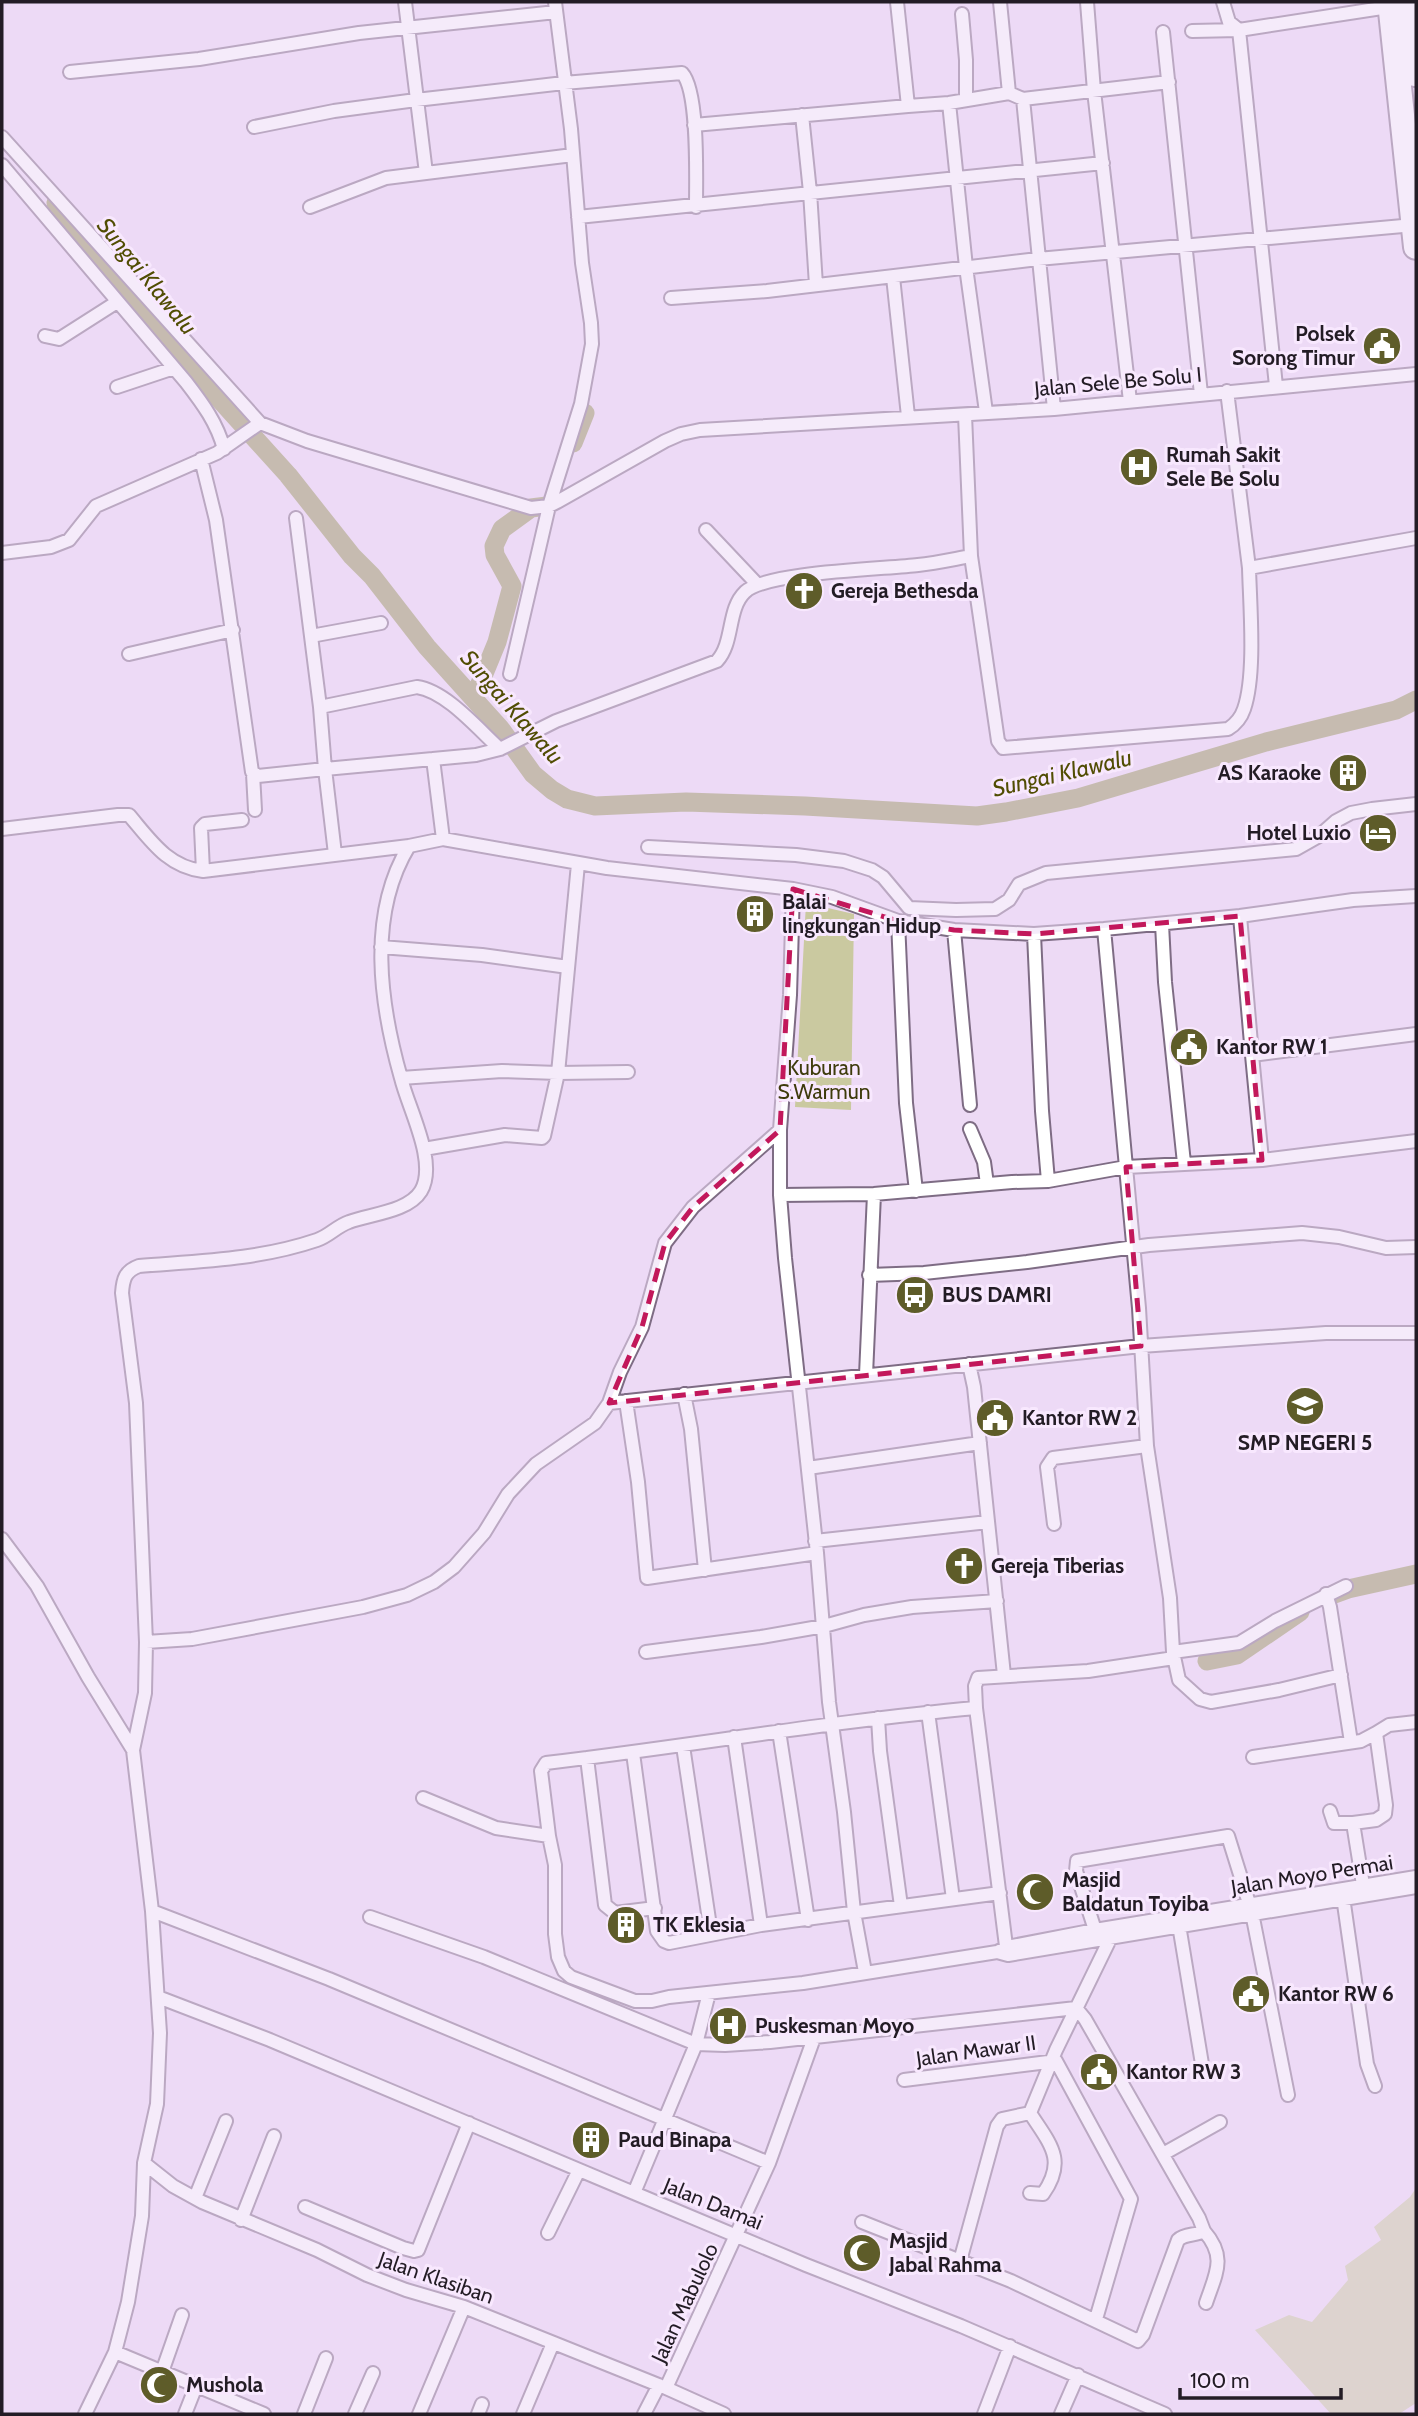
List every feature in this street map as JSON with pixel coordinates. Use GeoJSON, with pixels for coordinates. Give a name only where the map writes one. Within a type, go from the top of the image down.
{"type":"FeatureCollection","features":[{"type":"Feature","properties":{"kind":"highway"},"geometry":{"type":"LineString","coordinates":[[1402,3],[1416,94]]}},
{"type":"Feature","properties":{"kind":"highway"},"geometry":{"type":"LineString","coordinates":[[1402,3],[1415,236]]}},
{"type":"Feature","properties":{"kind":"street"},"geometry":{"type":"LineString","coordinates":[[405,2],[426,173]]}},
{"type":"Feature","properties":{"kind":"street"},"geometry":{"type":"LineString","coordinates":[[897,2],[908,106]]}},
{"type":"Feature","properties":{"kind":"street"},"geometry":{"type":"LineString","coordinates":[[1000,2],[1009,93]]}},
{"type":"Feature","properties":{"kind":"street"},"geometry":{"type":"LineString","coordinates":[[1087,2],[1094,91],[1130,401]]}},
{"type":"Feature","properties":{"kind":"street"},"geometry":{"type":"LineString","coordinates":[[1223,2],[1229,22],[1239,30],[1276,386]]}},
{"type":"Feature","properties":{"kind":"street"},"geometry":{"type":"LineString","coordinates":[[1192,31],[1239,30],[1402,3]]}},
{"type":"Feature","properties":{"kind":"street"},"geometry":{"type":"LineString","coordinates":[[70,72],[199,59],[359,33],[556,7],[592,323],[592,344],[582,404],[549,506],[510,674]]}},
{"type":"Feature","properties":{"kind":"street"},"geometry":{"type":"LineString","coordinates":[[962,14],[966,100]]}},
{"type":"Feature","properties":{"kind":"street"},"geometry":{"type":"LineString","coordinates":[[1163,32],[1201,394]]}},
{"type":"Feature","properties":{"kind":"street"},"geometry":{"type":"LineString","coordinates":[[254,127],[334,111],[416,100],[682,73],[688,83],[694,125],[696,207]]}},
{"type":"Feature","properties":{"kind":"street"},"geometry":{"type":"LineString","coordinates":[[694,125],[949,103],[1009,93],[1023,99],[1169,82]]}},
{"type":"Feature","properties":{"kind":"street"},"geometry":{"type":"LineString","coordinates":[[1023,99],[1054,409]]}},
{"type":"Feature","properties":{"kind":"street"},"geometry":{"type":"LineString","coordinates":[[949,103],[966,267],[986,412]]}},
{"type":"Feature","properties":{"kind":"street"},"geometry":{"type":"LineString","coordinates":[[802,115],[816,285]]}},
{"type":"Feature","properties":{"kind":"street"},"geometry":{"type":"LineString","coordinates":[[2,137],[250,430],[307,441],[531,508],[549,506]]}},
{"type":"Feature","properties":{"kind":"street"},"geometry":{"type":"LineString","coordinates":[[310,207],[386,178],[573,155]]}},
{"type":"Feature","properties":{"kind":"street"},"geometry":{"type":"LineString","coordinates":[[578,218],[1103,163]]}},
{"type":"Feature","properties":{"kind":"street"},"geometry":{"type":"LineString","coordinates":[[2,165],[209,412],[219,431],[223,449]]}},
{"type":"Feature","properties":{"kind":"street"},"geometry":{"type":"LineString","coordinates":[[671,298],[894,277],[1038,259],[1261,239],[1415,236]]}},
{"type":"Feature","properties":{"kind":"street"},"geometry":{"type":"LineString","coordinates":[[894,277],[908,416]]}},
{"type":"Feature","properties":{"kind":"street"},"geometry":{"type":"LineString","coordinates":[[45,336],[59,339],[117,302]]}},
{"type":"Feature","properties":{"kind":"street"},"geometry":{"type":"LineString","coordinates":[[117,387],[174,368]]}},
{"type":"Feature","properties":{"kind":"street","name":"Jalan Sele Be Solu I"},"geometry":{"type":"LineString","coordinates":[[549,506],[681,434],[699,430],[1054,409],[1416,374]]}},
{"type":"Feature","properties":{"kind":"street"},"geometry":{"type":"LineString","coordinates":[[965,415],[971,556],[998,741],[1001,746],[1007,748],[1227,729],[1235,725],[1244,709],[1251,631],[1250,568],[1227,391]]}},
{"type":"Feature","properties":{"kind":"street"},"geometry":{"type":"LineString","coordinates":[[2,553],[51,547],[69,540],[96,506],[223,449],[250,430]]}},
{"type":"Feature","properties":{"kind":"street"},"geometry":{"type":"LineString","coordinates":[[201,459],[216,520],[233,630],[249,763],[253,774],[255,810]]}},
{"type":"Feature","properties":{"kind":"street"},"geometry":{"type":"LineString","coordinates":[[296,518],[335,854]]}},
{"type":"Feature","properties":{"kind":"street"},"geometry":{"type":"LineString","coordinates":[[706,530],[757,584]]}},
{"type":"Feature","properties":{"kind":"street"},"geometry":{"type":"LineString","coordinates":[[1250,568],[1416,538]]}},
{"type":"Feature","properties":{"kind":"street"},"geometry":{"type":"LineString","coordinates":[[253,774],[258,776],[476,755],[506,746],[556,721],[718,661],[726,646],[738,602],[743,593],[757,584],[803,576],[921,565],[971,556]]}},
{"type":"Feature","properties":{"kind":"street"},"geometry":{"type":"LineString","coordinates":[[311,636],[381,623]]}},
{"type":"Feature","properties":{"kind":"street"},"geometry":{"type":"LineString","coordinates":[[129,654],[233,630]]}},
{"type":"Feature","properties":{"kind":"street"},"geometry":{"type":"LineString","coordinates":[[320,707],[416,687],[428,689],[506,746]]}},
{"type":"Feature","properties":{"kind":"street"},"geometry":{"type":"LineString","coordinates":[[433,759],[443,839]]}},
{"type":"Feature","properties":{"kind":"street"},"geometry":{"type":"LineString","coordinates":[[648,847],[829,858],[872,870],[891,885],[900,900],[909,908],[986,910],[1003,905],[1019,884],[1046,873],[1296,849],[1352,813],[1416,804]]}},
{"type":"Feature","properties":{"kind":"street"},"geometry":{"type":"LineString","coordinates":[[2,829],[118,815],[129,816],[172,862],[187,869],[203,871],[409,846],[443,839],[578,864],[793,889],[832,897],[898,921],[954,930],[1034,934],[1162,924],[1353,900],[1416,895]]}},
{"type":"Feature","properties":{"kind":"street"},"geometry":{"type":"LineString","coordinates":[[203,871],[201,828],[205,824],[242,820]]}},
{"type":"Feature","properties":{"kind":"street"},"geometry":{"type":"LineString","coordinates":[[85,2414],[115,2352],[128,2302],[142,2216],[144,2163],[157,2104],[160,2033],[152,1912],[133,1750],[145,1693],[146,1642],[136,1403],[122,1293],[125,1275],[139,1266],[259,1256],[289,1249],[321,1239],[346,1223],[402,1206],[422,1189],[426,1164],[424,1149],[401,1079],[382,979],[382,947],[393,881],[409,846]]}},
{"type":"Feature","properties":{"kind":"street"},"geometry":{"type":"LineString","coordinates":[[424,1149],[505,1135],[542,1138],[547,1127],[558,1073],[578,864]]}},
{"type":"Feature","properties":{"kind":"street"},"geometry":{"type":"LineString","coordinates":[[793,889],[790,995],[780,1130],[780,1195],[832,1724],[865,1972]]}},
{"type":"Feature","properties":{"kind":"street"},"geometry":{"type":"LineString","coordinates":[[1240,916],[1262,1160]]}},
{"type":"Feature","properties":{"kind":"street"},"geometry":{"type":"LineString","coordinates":[[898,921],[906,1103],[916,1191]]}},
{"type":"Feature","properties":{"kind":"street"},"geometry":{"type":"LineString","coordinates":[[1162,924],[1165,982],[1184,1163]]}},
{"type":"Feature","properties":{"kind":"street"},"geometry":{"type":"LineString","coordinates":[[1104,929],[1133,1247],[1147,1446],[1170,1598],[1174,1655],[1179,1680],[1200,1699],[1211,1702],[1341,1675]]}},
{"type":"Feature","properties":{"kind":"street"},"geometry":{"type":"LineString","coordinates":[[954,930],[970,1105]]}},
{"type":"Feature","properties":{"kind":"street"},"geometry":{"type":"LineString","coordinates":[[1034,934],[1048,1181]]}},
{"type":"Feature","properties":{"kind":"street"},"geometry":{"type":"LineString","coordinates":[[382,947],[482,955],[568,967]]}},
{"type":"Feature","properties":{"kind":"street"},"geometry":{"type":"LineString","coordinates":[[1252,1055],[1416,1034]]}},
{"type":"Feature","properties":{"kind":"street"},"geometry":{"type":"LineString","coordinates":[[401,1079],[502,1071],[628,1072]]}},
{"type":"Feature","properties":{"kind":"street"},"geometry":{"type":"LineString","coordinates":[[970,1129],[984,1162],[987,1184]]}},
{"type":"Feature","properties":{"kind":"street"},"geometry":{"type":"LineString","coordinates":[[146,1642],[192,1639],[363,1607],[407,1595],[434,1582],[454,1567],[484,1532],[508,1494],[536,1464],[595,1423],[609,1403],[620,1372],[642,1327],[665,1242],[693,1207],[780,1130]]}},
{"type":"Feature","properties":{"kind":"street"},"geometry":{"type":"LineString","coordinates":[[780,1195],[874,1195],[1048,1181],[1126,1167],[1262,1160],[1416,1141]]}},
{"type":"Feature","properties":{"kind":"street"},"geometry":{"type":"LineString","coordinates":[[866,1375],[874,1195]]}},
{"type":"Feature","properties":{"kind":"street"},"geometry":{"type":"LineString","coordinates":[[869,1275],[925,1273],[1133,1247],[1302,1233],[1339,1237],[1386,1248],[1416,1247]]}},
{"type":"Feature","properties":{"kind":"street"},"geometry":{"type":"LineString","coordinates":[[609,1403],[1141,1346],[1326,1333],[1416,1332]]}},
{"type":"Feature","properties":{"kind":"street"},"geometry":{"type":"LineString","coordinates":[[970,1364],[1004,1675]]}},
{"type":"Feature","properties":{"kind":"street"},"geometry":{"type":"LineString","coordinates":[[684,1394],[691,1429],[705,1570]]}},
{"type":"Feature","properties":{"kind":"street"},"geometry":{"type":"LineString","coordinates":[[626,1401],[638,1482],[647,1578],[705,1570],[816,1547],[988,1522]]}},
{"type":"Feature","properties":{"kind":"street"},"geometry":{"type":"LineString","coordinates":[[808,1468],[980,1443]]}},
{"type":"Feature","properties":{"kind":"street"},"geometry":{"type":"LineString","coordinates":[[1054,1524],[1047,1468],[1053,1458],[1147,1446]]}},
{"type":"Feature","properties":{"kind":"street"},"geometry":{"type":"LineString","coordinates":[[2,1539],[37,1586],[133,1750]]}},
{"type":"Feature","properties":{"kind":"street"},"geometry":{"type":"LineString","coordinates":[[561,1979],[571,1977],[635,2001],[652,2001],[803,1983],[1004,1951],[1000,1893],[976,1708],[975,1686],[978,1678],[1088,1671],[1239,1643],[1328,1598],[1346,1586]]}},
{"type":"Feature","properties":{"kind":"street"},"geometry":{"type":"LineString","coordinates":[[1328,1598],[1352,1742]]}},
{"type":"Feature","properties":{"kind":"street"},"geometry":{"type":"LineString","coordinates":[[646,1652],[761,1637],[912,1607],[997,1601]]}},
{"type":"Feature","properties":{"kind":"street"},"geometry":{"type":"LineString","coordinates":[[561,1979],[555,1934],[555,1865],[549,1836],[542,1767],[546,1763],[878,1718],[976,1708]]}},
{"type":"Feature","properties":{"kind":"street"},"geometry":{"type":"LineString","coordinates":[[928,1712],[953,1899]]}},
{"type":"Feature","properties":{"kind":"street"},"geometry":{"type":"LineString","coordinates":[[878,1718],[901,1906]]}},
{"type":"Feature","properties":{"kind":"street"},"geometry":{"type":"LineString","coordinates":[[1253,1757],[1361,1741],[1389,1725],[1416,1722]]}},
{"type":"Feature","properties":{"kind":"street"},"geometry":{"type":"LineString","coordinates":[[779,1731],[808,1920]]}},
{"type":"Feature","properties":{"kind":"street"},"geometry":{"type":"LineString","coordinates":[[1330,1811],[1334,1823],[1376,1820],[1385,1814],[1376,1733]]}},
{"type":"Feature","properties":{"kind":"street"},"geometry":{"type":"LineString","coordinates":[[734,1737],[761,1926]]}},
{"type":"Feature","properties":{"kind":"street"},"geometry":{"type":"LineString","coordinates":[[683,1746],[711,1933]]}},
{"type":"Feature","properties":{"kind":"street"},"geometry":{"type":"LineString","coordinates":[[633,1753],[657,1931],[664,1941],[669,1943],[711,1933],[1000,1893]]}},
{"type":"Feature","properties":{"kind":"street"},"geometry":{"type":"LineString","coordinates":[[587,1758],[605,1905],[615,1913],[655,1908]]}},
{"type":"Feature","properties":{"kind":"street"},"geometry":{"type":"LineString","coordinates":[[423,1798],[496,1828],[549,1836]]}},
{"type":"Feature","properties":{"kind":"street"},"geometry":{"type":"LineString","coordinates":[[1353,1823],[1364,1890]]}},
{"type":"Feature","properties":{"kind":"street"},"geometry":{"type":"LineString","coordinates":[[1095,1930],[1076,1864],[1081,1859],[1228,1836],[1251,1909],[1288,2095]]}},
{"type":"Feature","properties":{"kind":"street","name":"Jalan Moyo Permai"},"geometry":{"type":"LineString","coordinates":[[1004,1951],[1342,1893],[1416,1886]]}},
{"type":"Feature","properties":{"kind":"street"},"geometry":{"type":"LineString","coordinates":[[1342,1893],[1367,2064],[1375,2086]]}},
{"type":"Feature","properties":{"kind":"street"},"geometry":{"type":"LineString","coordinates":[[152,1912],[367,1995],[769,2163]]}},
{"type":"Feature","properties":{"kind":"street"},"geometry":{"type":"LineString","coordinates":[[370,1917],[473,1953],[561,1979],[696,2044],[725,2045],[814,2038],[1076,2008],[1083,2014],[1204,2231],[1214,2243],[1219,2260],[1206,2303]]}},
{"type":"Feature","properties":{"kind":"street"},"geometry":{"type":"LineString","coordinates":[[1178,1921],[1203,2070]]}},
{"type":"Feature","properties":{"kind":"street","name":"Jalan Moyo Permai"},"geometry":{"type":"LineString","coordinates":[[1004,1951],[1095,1930],[1113,1933]]}},
{"type":"Feature","properties":{"kind":"street"},"geometry":{"type":"LineString","coordinates":[[1030,2113],[1076,2008],[1113,1933]]}},
{"type":"Feature","properties":{"kind":"street","name":"Jalan Damai"},"geometry":{"type":"LineString","coordinates":[[709,1993],[696,2044],[634,2193],[1010,2346],[1078,2375],[1148,2411],[1165,2414]]}},
{"type":"Feature","properties":{"kind":"street"},"geometry":{"type":"LineString","coordinates":[[158,1997],[270,2040],[634,2193]]}},
{"type":"Feature","properties":{"kind":"street","name":"Jalan Mabulolo"},"geometry":{"type":"LineString","coordinates":[[644,2414],[663,2386],[737,2234],[769,2163],[814,2038]]}},
{"type":"Feature","properties":{"kind":"street"},"geometry":{"type":"LineString","coordinates":[[1053,2060],[1056,2061],[1131,2199],[1096,2319]]}},
{"type":"Feature","properties":{"kind":"street","name":"Jalan Mawar II"},"geometry":{"type":"LineString","coordinates":[[904,2080],[1053,2060]]}},
{"type":"Feature","properties":{"kind":"street"},"geometry":{"type":"LineString","coordinates":[[1030,2113],[1052,2148],[1056,2160],[1056,2170],[1043,2194],[1030,2193]]}},
{"type":"Feature","properties":{"kind":"street"},"geometry":{"type":"LineString","coordinates":[[960,2261],[997,2126],[1002,2119],[1030,2113]]}},
{"type":"Feature","properties":{"kind":"street"},"geometry":{"type":"LineString","coordinates":[[195,2198],[226,2121]]}},
{"type":"Feature","properties":{"kind":"street"},"geometry":{"type":"LineString","coordinates":[[1163,2154],[1220,2122]]}},
{"type":"Feature","properties":{"kind":"street"},"geometry":{"type":"LineString","coordinates":[[305,2207],[414,2252],[418,2250],[475,2126]]}},
{"type":"Feature","properties":{"kind":"street"},"geometry":{"type":"LineString","coordinates":[[241,2220],[274,2136]]}},
{"type":"Feature","properties":{"kind":"street","name":"Jalan Klasiban"},"geometry":{"type":"LineString","coordinates":[[144,2163],[173,2186],[241,2220],[393,2285],[464,2307],[663,2386],[724,2414]]}},
{"type":"Feature","properties":{"kind":"street"},"geometry":{"type":"LineString","coordinates":[[548,2233],[579,2170]]}},
{"type":"Feature","properties":{"kind":"street"},"geometry":{"type":"LineString","coordinates":[[862,2222],[1011,2280],[1138,2341],[1178,2240],[1204,2231]]}},
{"type":"Feature","properties":{"kind":"street"},"geometry":{"type":"LineString","coordinates":[[419,2414],[464,2307]]}},
{"type":"Feature","properties":{"kind":"street"},"geometry":{"type":"LineString","coordinates":[[162,2372],[182,2315]]}},
{"type":"Feature","properties":{"kind":"street"},"geometry":{"type":"LineString","coordinates":[[523,2414],[553,2343]]}},
{"type":"Feature","properties":{"kind":"street"},"geometry":{"type":"LineString","coordinates":[[984,2414],[1010,2346]]}},
{"type":"Feature","properties":{"kind":"street"},"geometry":{"type":"LineString","coordinates":[[115,2352],[264,2414]]}},
{"type":"Feature","properties":{"kind":"street"},"geometry":{"type":"LineString","coordinates":[[304,2414],[326,2358]]}},
{"type":"Feature","properties":{"kind":"street"},"geometry":{"type":"LineString","coordinates":[[355,2414],[373,2373]]}},
{"type":"Feature","properties":{"kind":"street"},"geometry":{"type":"LineString","coordinates":[[1061,2414],[1078,2375]]}},
{"type":"Feature","properties":{"kind":"street"},"geometry":{"type":"LineString","coordinates":[[185,2414],[196,2386]]}},
{"type":"Feature","properties":{"kind":"highlighted area"},"geometry":{"type":"Polygon","coordinates":[[[793,889],[898,921],[954,930],[1034,934],[1240,916],[1262,1160],[1126,1167],[1141,1346],[609,1403],[642,1327],[665,1243],[693,1207],[780,1130],[793,889]]]}},
{"type":"Feature","properties":{"kind":"green space","name":"Kuburan S.Warmun"},"geometry":{"type":"Polygon","coordinates":[[[806,903],[854,914],[851,1110],[795,1107],[806,903]]]}},
{"type":"Feature","properties":{"kind":"green space"},"geometry":{"type":"Polygon","coordinates":[[[1416,2188],[1416,2403],[1399,2414],[1331,2414],[1255,2330],[1289,2315],[1312,2322],[1348,2280],[1345,2266],[1381,2240],[1374,2227],[1410,2197],[1416,2188]]]}},
{"type":"Feature","properties":{"kind":"waterway","name":"Sungai Klawalu"},"geometry":{"type":"LineString","coordinates":[[56,203],[105,269],[124,284],[175,350],[288,475],[427,647],[500,728],[533,774],[567,799],[595,806],[686,802],[977,816],[1078,798],[1266,742],[1396,710],[1416,700]]}},
{"type":"Feature","properties":{"kind":"waterway"},"geometry":{"type":"LineString","coordinates":[[573,443],[585,413]]}},
{"type":"Feature","properties":{"kind":"waterway"},"geometry":{"type":"LineString","coordinates":[[474,698],[497,642],[512,586],[495,555],[494,546],[502,529],[531,508],[547,506]]}},
{"type":"Feature","properties":{"kind":"waterway"},"geometry":{"type":"LineString","coordinates":[[1326,1597],[1348,1589],[1416,1574]]}},
{"type":"Feature","properties":{"kind":"waterway"},"geometry":{"type":"LineString","coordinates":[[1207,1661],[1237,1655],[1300,1612]]}},
{"type":"Feature","properties":{"kind":"place","name":"Polsek Sorong Timur"},"geometry":{"type":"Point","coordinates":[1382,346]}},
{"type":"Feature","properties":{"kind":"place","name":"Rumah Sakit Sele Be Solu"},"geometry":{"type":"Point","coordinates":[1139,467]}},
{"type":"Feature","properties":{"kind":"place","name":"Gereja Bethesda"},"geometry":{"type":"Point","coordinates":[804,591]}},
{"type":"Feature","properties":{"kind":"place","name":"AS Karaoke"},"geometry":{"type":"Point","coordinates":[1348,773]}},
{"type":"Feature","properties":{"kind":"place","name":"Hotel Luxio"},"geometry":{"type":"Point","coordinates":[1378,833]}},
{"type":"Feature","properties":{"kind":"place","name":"Balai lingkungan Hidup"},"geometry":{"type":"Point","coordinates":[755,914]}},
{"type":"Feature","properties":{"kind":"place","name":"Kantor RW 1"},"geometry":{"type":"Point","coordinates":[1189,1047]}},
{"type":"Feature","properties":{"kind":"place","name":"BUS DAMRI"},"geometry":{"type":"Point","coordinates":[915,1295]}},
{"type":"Feature","properties":{"kind":"place","name":"SMP NEGERI 5"},"geometry":{"type":"Point","coordinates":[1305,1406]}},
{"type":"Feature","properties":{"kind":"place","name":"Kantor RW 2"},"geometry":{"type":"Point","coordinates":[995,1418]}},
{"type":"Feature","properties":{"kind":"place","name":"Gereja Tiberias"},"geometry":{"type":"Point","coordinates":[964,1566]}},
{"type":"Feature","properties":{"kind":"place","name":"Masjid Baldatun Toyiba"},"geometry":{"type":"Point","coordinates":[1035,1892]}},
{"type":"Feature","properties":{"kind":"place","name":"TK Eklesia"},"geometry":{"type":"Point","coordinates":[626,1925]}},
{"type":"Feature","properties":{"kind":"place","name":"Kantor RW 6"},"geometry":{"type":"Point","coordinates":[1251,1994]}},
{"type":"Feature","properties":{"kind":"place","name":"Puskesman Moyo"},"geometry":{"type":"Point","coordinates":[728,2026]}},
{"type":"Feature","properties":{"kind":"place","name":"Kantor RW 3"},"geometry":{"type":"Point","coordinates":[1099,2072]}},
{"type":"Feature","properties":{"kind":"place","name":"Paud Binapa"},"geometry":{"type":"Point","coordinates":[591,2140]}},
{"type":"Feature","properties":{"kind":"place","name":"Masjid Jabal Rahma"},"geometry":{"type":"Point","coordinates":[862,2253]}},
{"type":"Feature","properties":{"kind":"place","name":"Mushola"},"geometry":{"type":"Point","coordinates":[159,2385]}}]}
